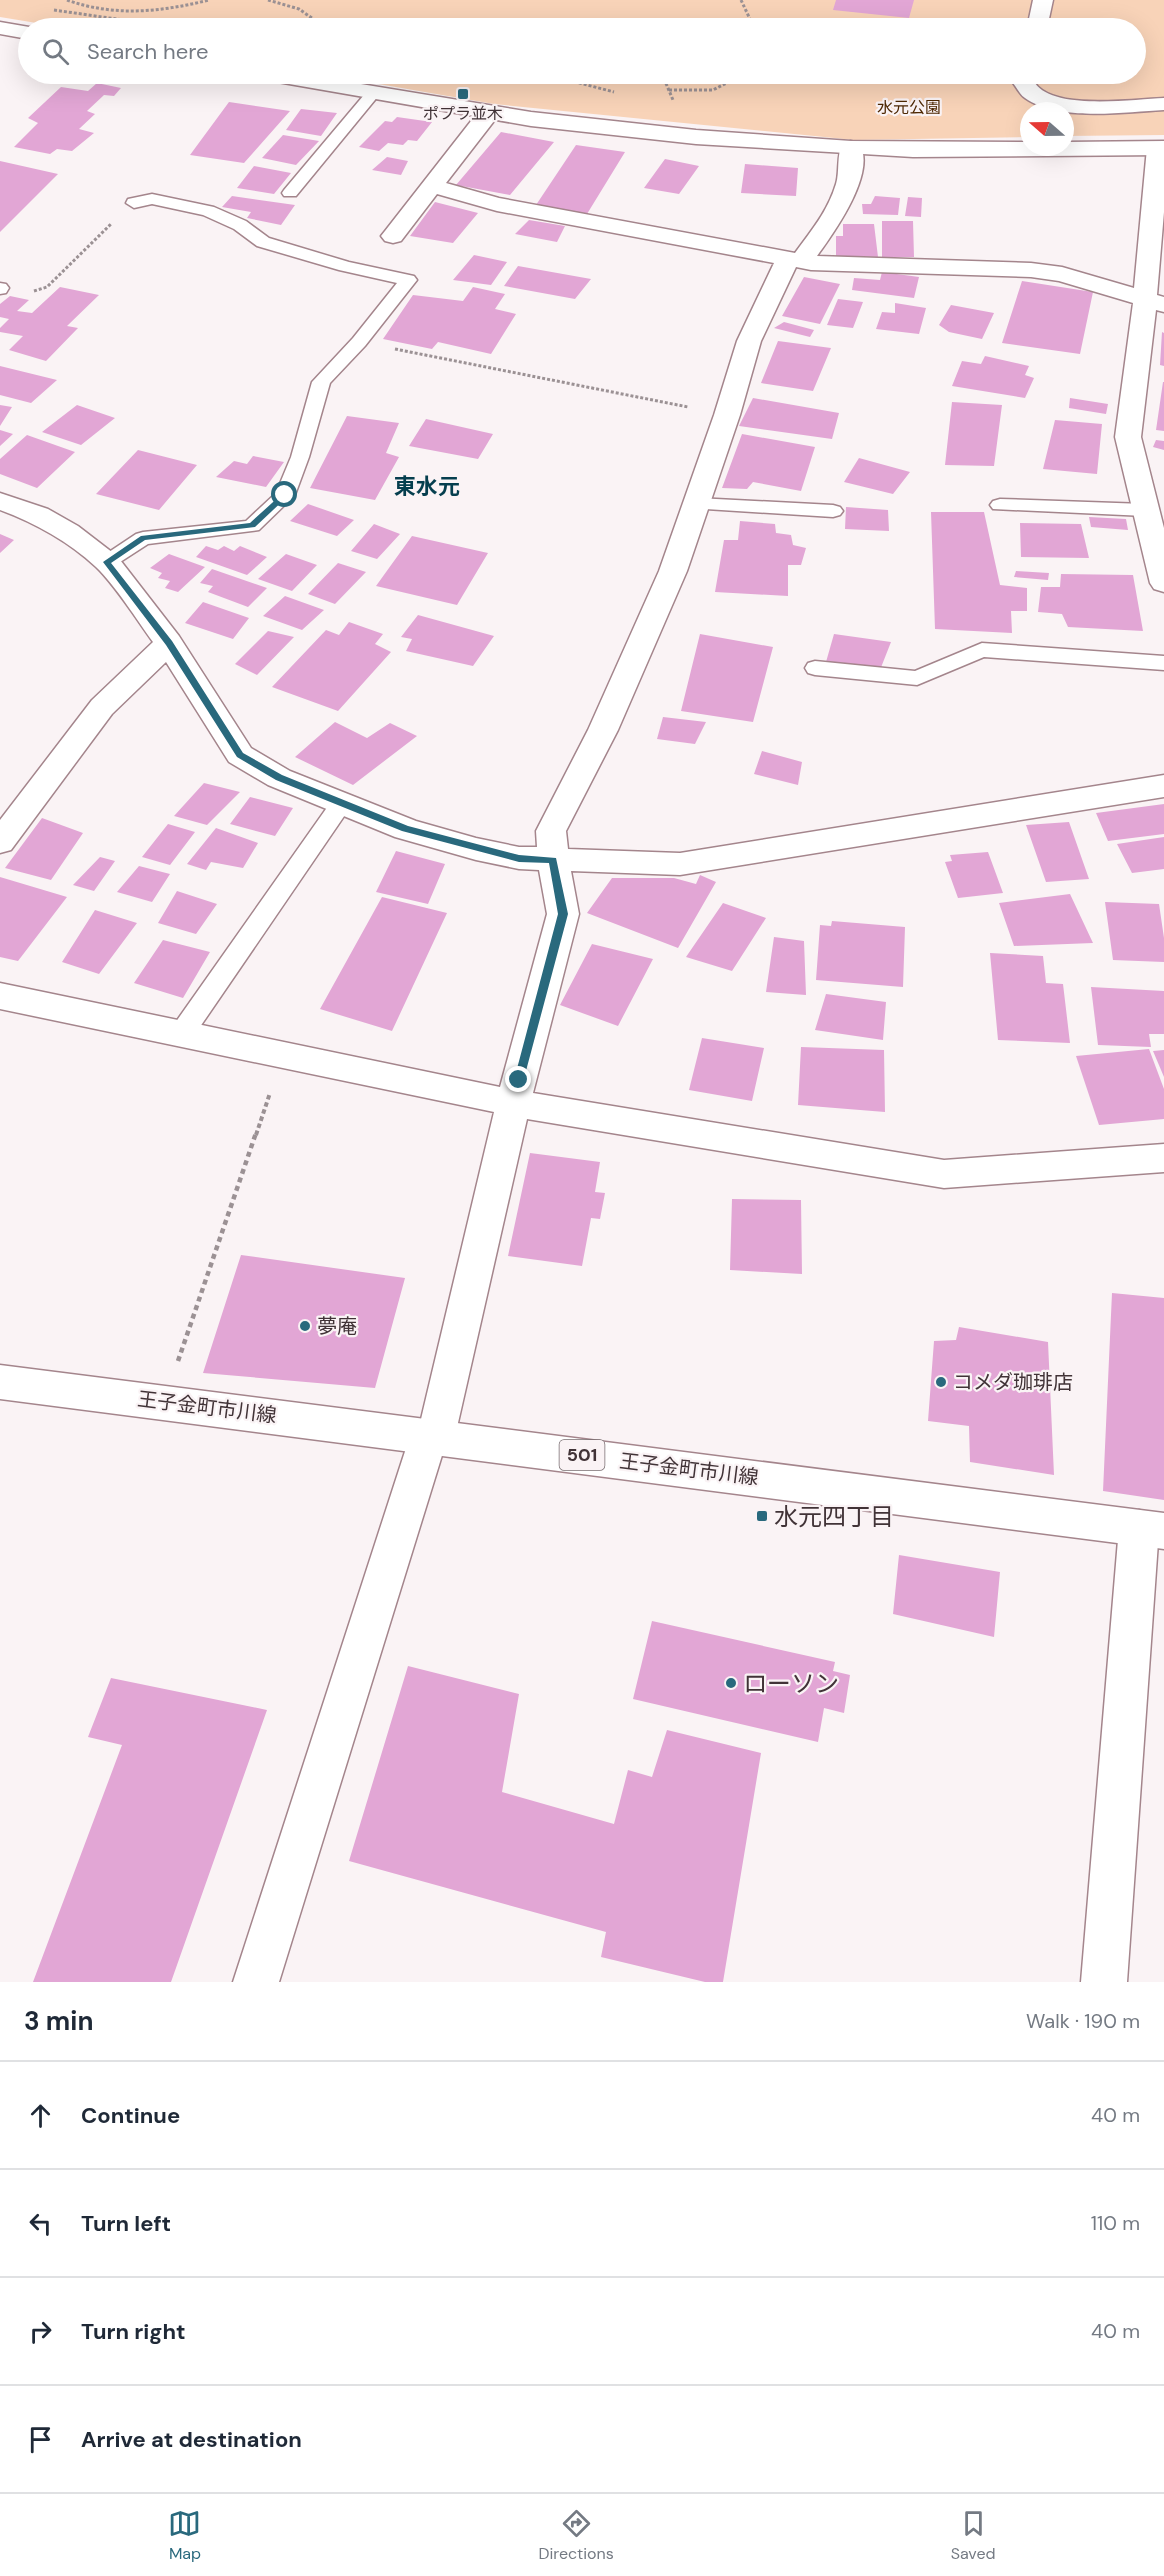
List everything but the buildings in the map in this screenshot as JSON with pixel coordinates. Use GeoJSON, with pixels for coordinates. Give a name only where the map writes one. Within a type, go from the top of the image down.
{"type":"FeatureCollection","features":[{"type":"Feature","properties":{"kind":"street"},"geometry":{"type":"LineString","coordinates":[[1038,18],[1043,0]]}},
{"type":"Feature","properties":{"kind":"street"},"geometry":{"type":"LineString","coordinates":[[0,28],[18,31]]}},
{"type":"Feature","properties":{"kind":"street"},"geometry":{"type":"LineString","coordinates":[[326,84],[490,112],[652,134],[851,148],[994,151],[1161,148],[1154,303],[1128,437],[1164,583]]}},
{"type":"Feature","properties":{"kind":"street"},"geometry":{"type":"LineString","coordinates":[[1025,84],[1031,94],[1072,105],[1164,104]]}},
{"type":"Feature","properties":{"kind":"street"},"geometry":{"type":"LineString","coordinates":[[393,236],[490,112]]}},
{"type":"Feature","properties":{"kind":"street"},"geometry":{"type":"LineString","coordinates":[[256,1982],[433,1436],[513,1102],[563,914],[553,860],[551,831],[603,730],[673,571],[727,415],[749,341],[794,260],[833,218],[847,192],[852,165],[851,148]]}},
{"type":"Feature","properties":{"kind":"street"},"geometry":{"type":"LineString","coordinates":[[432,186],[497,204],[794,260],[1031,270],[1062,274],[1154,303]]}},
{"type":"Feature","properties":{"kind":"street"},"geometry":{"type":"LineString","coordinates":[[0,501],[39,515],[68,532],[107,562],[169,643],[240,755],[279,778],[341,804],[406,829],[476,849],[519,858],[680,864],[1164,786]]}},
{"type":"Feature","properties":{"kind":"street"},"geometry":{"type":"LineString","coordinates":[[0,842],[102,707],[169,643]]}},
{"type":"Feature","properties":{"kind":"street"},"geometry":{"type":"LineString","coordinates":[[0,996],[513,1102],[944,1174],[1164,1158]]}},
{"type":"Feature","properties":{"kind":"street","name":"王子金町市川線"},"geometry":{"type":"LineString","coordinates":[[0,1382],[1152,1530]]}},
{"type":"Feature","properties":{"kind":"street"},"geometry":{"type":"LineString","coordinates":[[1104,1982],[1152,1530]]}},
{"type":"Feature","properties":{"kind":"lane"},"geometry":{"type":"LineString","coordinates":[[290,193],[374,92]]}},
{"type":"Feature","properties":{"kind":"lane"},"geometry":{"type":"LineString","coordinates":[[107,562],[143,538],[252,526],[285,495],[300,457],[321,382],[359,342],[408,280],[345,266],[263,242],[240,225],[208,211],[152,199],[134,203]]}},
{"type":"Feature","properties":{"kind":"lane"},"geometry":{"type":"LineString","coordinates":[[697,504],[833,511]]}},
{"type":"Feature","properties":{"kind":"lane"},"geometry":{"type":"LineString","coordinates":[[1000,505],[1145,510]]}},
{"type":"Feature","properties":{"kind":"lane"},"geometry":{"type":"LineString","coordinates":[[814,668],[917,678],[981,650],[1164,663]]}},
{"type":"Feature","properties":{"kind":"lane"},"geometry":{"type":"LineString","coordinates":[[182,1033],[341,804]]}},
{"type":"Feature","properties":{"kind":"path"},"geometry":{"type":"LineString","coordinates":[[67,0],[111,10],[141,11],[184,7],[208,0]]}},
{"type":"Feature","properties":{"kind":"path"},"geometry":{"type":"LineString","coordinates":[[268,0],[279,1],[308,12],[315,18]]}},
{"type":"Feature","properties":{"kind":"path"},"geometry":{"type":"LineString","coordinates":[[741,0],[750,18]]}},
{"type":"Feature","properties":{"kind":"path"},"geometry":{"type":"LineString","coordinates":[[47,10],[108,18]]}},
{"type":"Feature","properties":{"kind":"path"},"geometry":{"type":"LineString","coordinates":[[587,84],[614,92]]}},
{"type":"Feature","properties":{"kind":"path"},"geometry":{"type":"LineString","coordinates":[[666,84],[677,109]]}},
{"type":"Feature","properties":{"kind":"path"},"geometry":{"type":"LineString","coordinates":[[669,90],[713,90],[725,84]]}},
{"type":"Feature","properties":{"kind":"path"},"geometry":{"type":"LineString","coordinates":[[0,288],[28,293],[47,287],[134,203]]}},
{"type":"Feature","properties":{"kind":"path"},"geometry":{"type":"LineString","coordinates":[[359,342],[727,415]]}},
{"type":"Feature","properties":{"kind":"path"},"geometry":{"type":"LineString","coordinates":[[153,1400],[160,1380],[175,1370],[282,1056]]}},
{"type":"Feature","properties":{"kind":"green space","name":"水元公園"},"geometry":{"type":"Polygon","coordinates":[[[0,0],[1164,0],[1164,135],[1074,136],[1074,102],[1020,102],[1020,137],[854,140],[494,104],[379,84],[1146,84],[1146,18],[18,18],[18,20],[0,17],[0,0]]]}},
{"type":"Feature","properties":{"kind":"place","name":"ポプラ並木"},"geometry":{"type":"Point","coordinates":[463,94]}},
{"type":"Feature","properties":{"kind":"place","name":"夢庵"},"geometry":{"type":"Point","coordinates":[305,1326]}},
{"type":"Feature","properties":{"kind":"place","name":"コメダ珈琲店"},"geometry":{"type":"Point","coordinates":[941,1382]}},
{"type":"Feature","properties":{"kind":"place","name":"水元四丁目"},"geometry":{"type":"Point","coordinates":[762,1516]}},
{"type":"Feature","properties":{"kind":"place","name":"ローソン"},"geometry":{"type":"Point","coordinates":[731,1683]}},
{"type":"Feature","properties":{"kind":"district","name":"東水元"},"geometry":{"type":"Point","coordinates":[427,486]}},
{"type":"Feature","properties":{"kind":"route"},"geometry":{"type":"LineString","coordinates":[[285,495],[252,526],[143,538],[107,562],[169,643],[240,755],[279,778],[406,829],[476,849],[519,858],[553,860],[563,914],[519,1080]]}}]}
